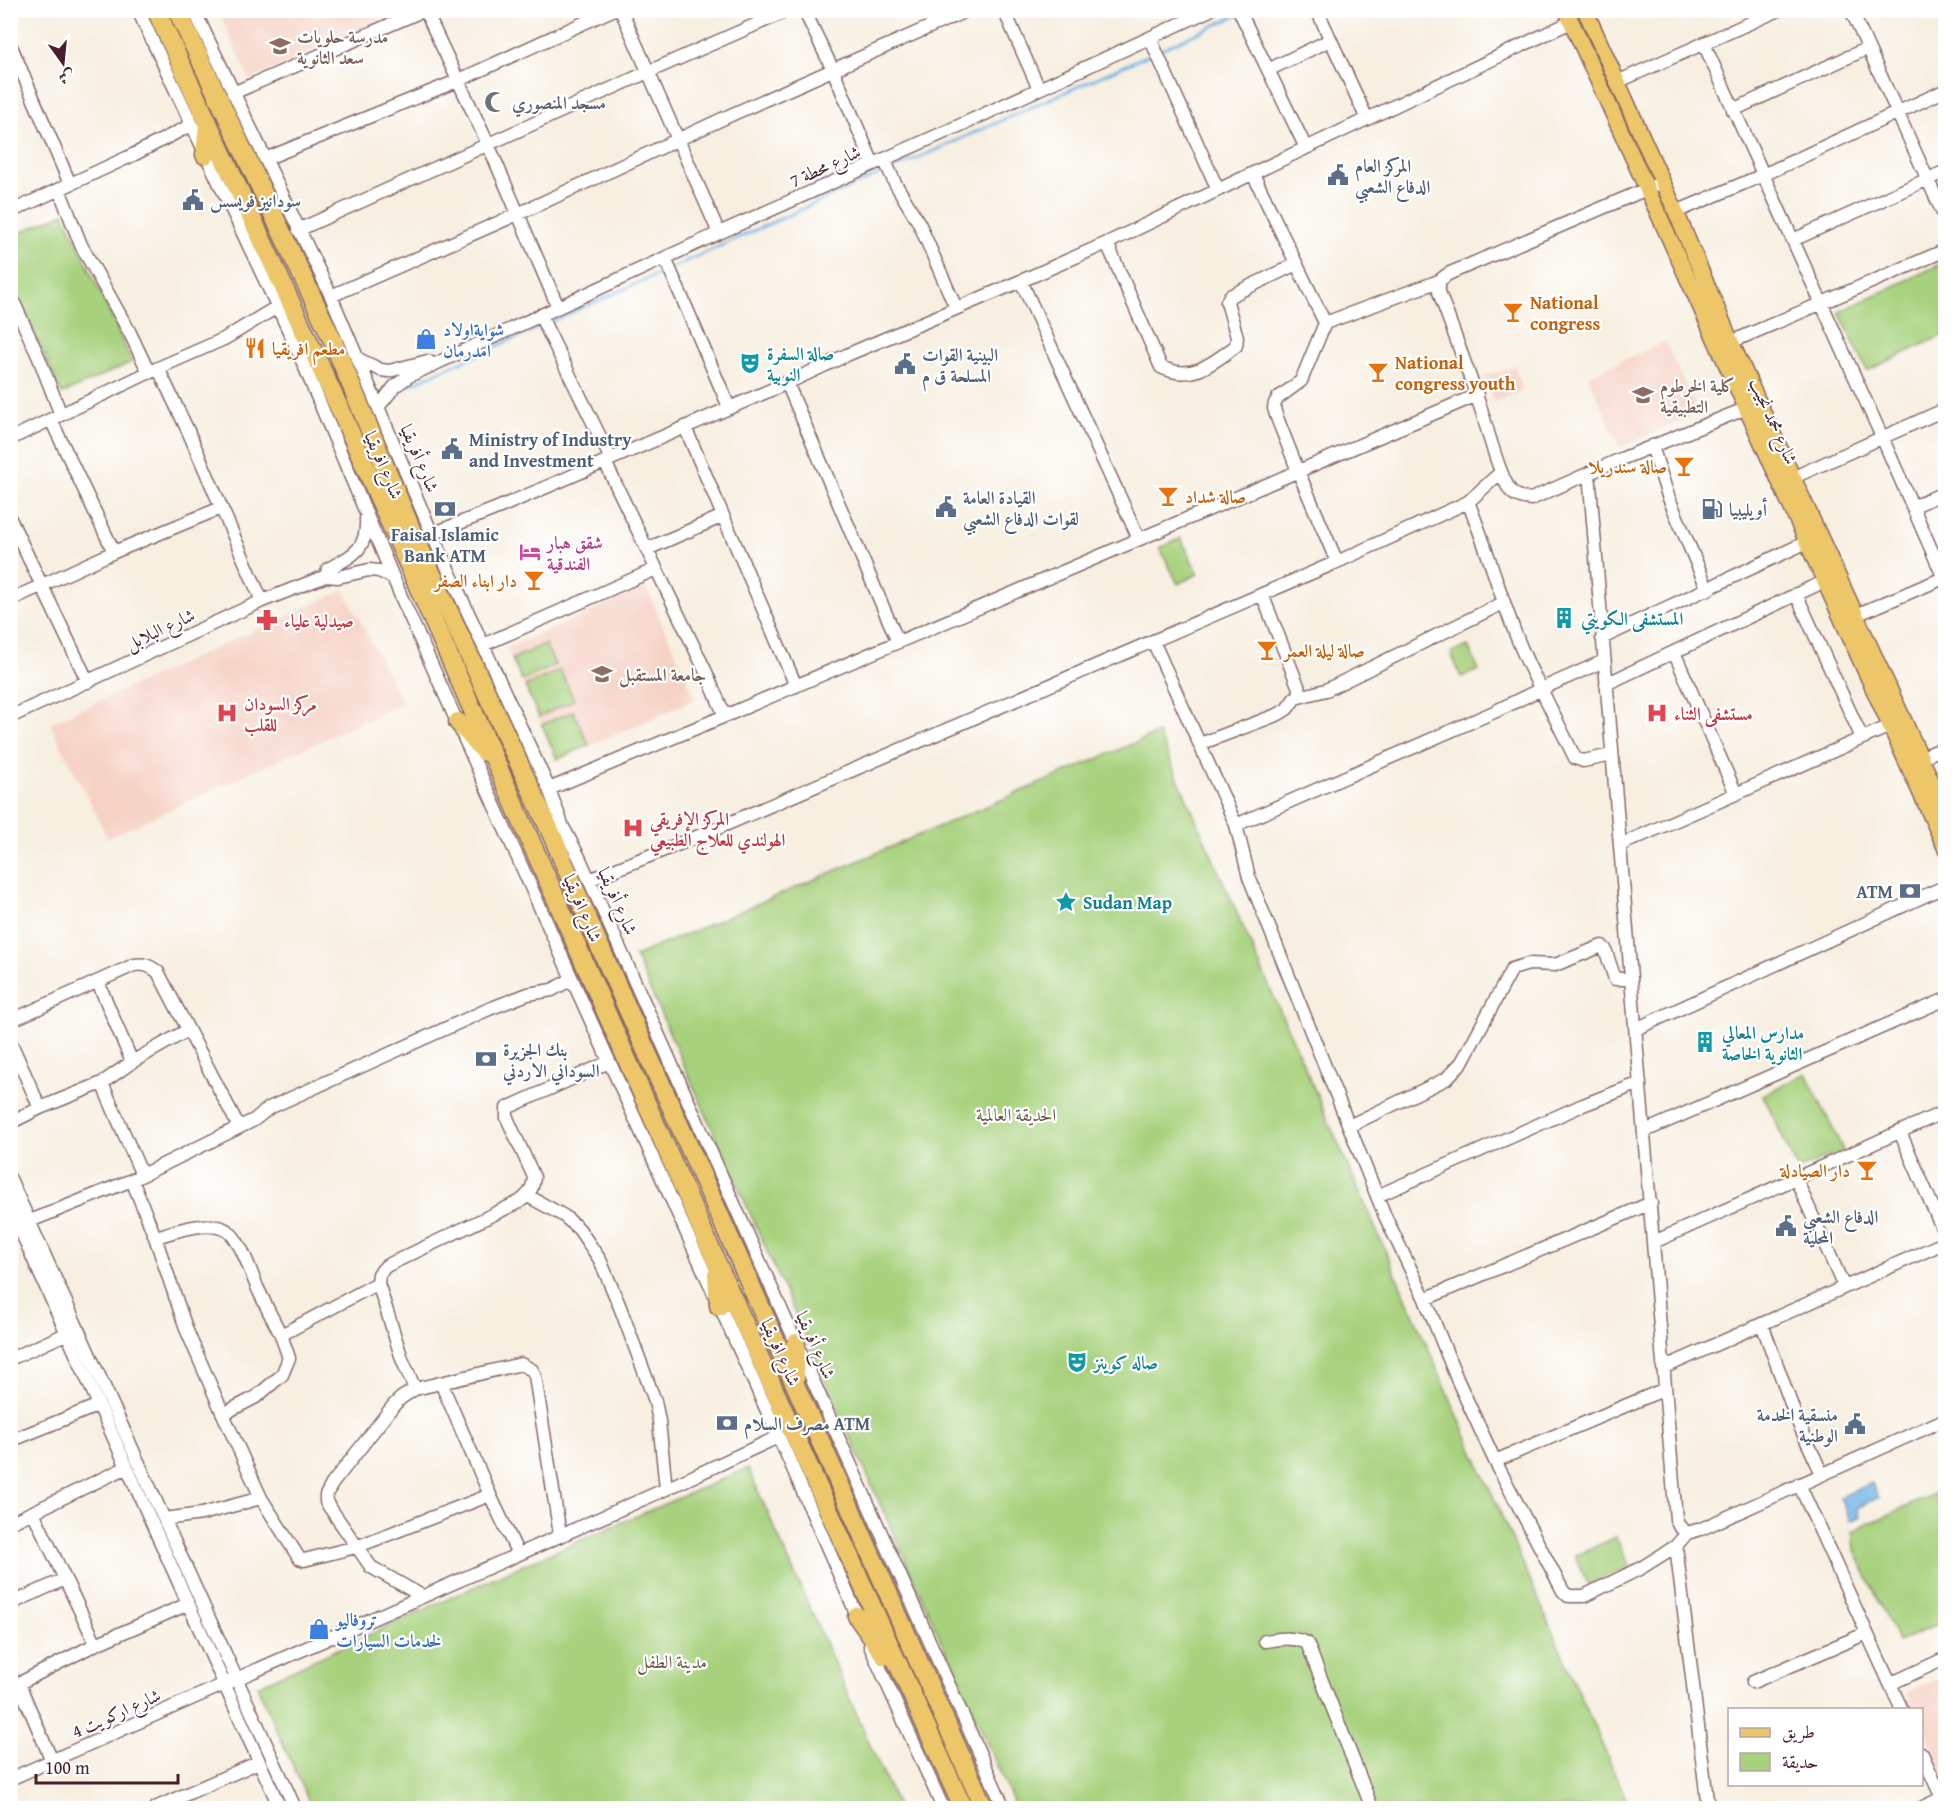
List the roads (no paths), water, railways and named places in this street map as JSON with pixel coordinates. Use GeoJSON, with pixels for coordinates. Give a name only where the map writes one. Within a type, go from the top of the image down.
{"type":"FeatureCollection","features":[{"type":"Feature","properties":{"kind":"highway","name":"شارع افريقيا"},"geometry":{"type":"LineString","coordinates":[[156,10],[200,124],[338,405],[497,765],[617,1057],[639,1088],[963,1809]]}},
{"type":"Feature","properties":{"kind":"highway","name":"شارع افريقيا"},"geometry":{"type":"LineString","coordinates":[[177,10],[332,339],[412,531],[557,831],[654,1067],[984,1809]]}},
{"type":"Feature","properties":{"kind":"highway"},"geometry":{"type":"LineString","coordinates":[[200,124],[205,155]]}},
{"type":"Feature","properties":{"kind":"highway"},"geometry":{"type":"LineString","coordinates":[[264,196],[287,207]]}},
{"type":"Feature","properties":{"kind":"highway"},"geometry":{"type":"LineString","coordinates":[[458,722],[497,765]]}},
{"type":"Feature","properties":{"kind":"highway"},"geometry":{"type":"LineString","coordinates":[[617,1057],[644,1042]]}},
{"type":"Feature","properties":{"kind":"highway"},"geometry":{"type":"LineString","coordinates":[[639,1088],[654,1067]]}},
{"type":"Feature","properties":{"kind":"highway"},"geometry":{"type":"LineString","coordinates":[[716,1261],[719,1306]]}},
{"type":"Feature","properties":{"kind":"highway"},"geometry":{"type":"LineString","coordinates":[[795,1383],[796,1343]]}},
{"type":"Feature","properties":{"kind":"highway"},"geometry":{"type":"LineString","coordinates":[[857,1616],[909,1691]]}},
{"type":"Feature","properties":{"kind":"main road","name":"شارع محمد نجيب"},"geometry":{"type":"LineString","coordinates":[[1585,10],[1663,182],[1731,342],[1856,615],[1946,849]]}},
{"type":"Feature","properties":{"kind":"main road","name":"شارع محمد نجيب"},"geometry":{"type":"LineString","coordinates":[[1568,16],[1890,726],[1946,813]]}},
{"type":"Feature","properties":{"kind":"street"},"geometry":{"type":"LineString","coordinates":[[10,212],[200,124],[138,10]]}},
{"type":"Feature","properties":{"kind":"street","name":"شارع أفريقيا"},"geometry":{"type":"LineString","coordinates":[[194,10],[331,296],[432,534],[549,789],[557,831],[589,880],[1004,1809]]}},
{"type":"Feature","properties":{"kind":"street"},"geometry":{"type":"LineString","coordinates":[[233,93],[424,10],[488,144],[558,307]]}},
{"type":"Feature","properties":{"kind":"street"},"geometry":{"type":"LineString","coordinates":[[265,159],[458,81],[612,10]]}},
{"type":"Feature","properties":{"kind":"street"},"geometry":{"type":"LineString","coordinates":[[621,10],[719,233]]}},
{"type":"Feature","properties":{"kind":"street"},"geometry":{"type":"LineString","coordinates":[[298,230],[789,10]]}},
{"type":"Feature","properties":{"kind":"street"},"geometry":{"type":"LineString","coordinates":[[804,10],[879,161],[919,223],[956,308]]}},
{"type":"Feature","properties":{"kind":"street"},"geometry":{"type":"LineString","coordinates":[[331,296],[968,10]]}},
{"type":"Feature","properties":{"kind":"street"},"geometry":{"type":"LineString","coordinates":[[1004,10],[1040,89]]}},
{"type":"Feature","properties":{"kind":"street","name":"شارع محطة 7"},"geometry":{"type":"LineString","coordinates":[[455,354],[1150,38],[1182,16],[1210,10]]}},
{"type":"Feature","properties":{"kind":"street"},"geometry":{"type":"LineString","coordinates":[[1239,10],[1306,148]]}},
{"type":"Feature","properties":{"kind":"street"},"geometry":{"type":"LineString","coordinates":[[1317,10],[1367,119]]}},
{"type":"Feature","properties":{"kind":"street"},"geometry":{"type":"LineString","coordinates":[[1851,10],[1946,220]]}},
{"type":"Feature","properties":{"kind":"street"},"geometry":{"type":"LineString","coordinates":[[1617,82],[1773,12]]}},
{"type":"Feature","properties":{"kind":"street"},"geometry":{"type":"LineString","coordinates":[[432,534],[500,507],[1107,243],[1367,119],[1568,16]]}},
{"type":"Feature","properties":{"kind":"street"},"geometry":{"type":"LineString","coordinates":[[1150,38],[1218,190]]}},
{"type":"Feature","properties":{"kind":"street"},"geometry":{"type":"LineString","coordinates":[[1268,70],[1330,40]]}},
{"type":"Feature","properties":{"kind":"street"},"geometry":{"type":"LineString","coordinates":[[10,44],[64,187],[81,245],[189,433],[262,601]]}},
{"type":"Feature","properties":{"kind":"street"},"geometry":{"type":"LineString","coordinates":[[1704,44],[1945,579],[1856,615]]}},
{"type":"Feature","properties":{"kind":"street"},"geometry":{"type":"LineString","coordinates":[[1733,110],[1868,48]]}},
{"type":"Feature","properties":{"kind":"street"},"geometry":{"type":"LineString","coordinates":[[1676,212],[1763,175],[1946,90]]}},
{"type":"Feature","properties":{"kind":"street"},"geometry":{"type":"LineString","coordinates":[[205,155],[295,344],[392,577],[572,979],[617,1057],[719,1306],[943,1809]]}},
{"type":"Feature","properties":{"kind":"street"},"geometry":{"type":"LineString","coordinates":[[1793,240],[1946,171]]}},
{"type":"Feature","properties":{"kind":"street"},"geometry":{"type":"LineString","coordinates":[[1252,174],[1325,323]]}},
{"type":"Feature","properties":{"kind":"street"},"geometry":{"type":"LineString","coordinates":[[1337,562],[1274,408],[1278,398],[1301,381],[1325,323],[1439,281],[1448,274],[1663,182]]}},
{"type":"Feature","properties":{"kind":"street"},"geometry":{"type":"LineString","coordinates":[[1107,243],[1161,367],[1173,373],[1191,372],[1208,366],[1236,346],[1237,337],[1227,302],[1230,296],[1296,264]]}},
{"type":"Feature","properties":{"kind":"street"},"geometry":{"type":"LineString","coordinates":[[1731,342],[1946,250]]}},
{"type":"Feature","properties":{"kind":"street"},"geometry":{"type":"LineString","coordinates":[[666,258],[729,407]]}},
{"type":"Feature","properties":{"kind":"street"},"geometry":{"type":"LineString","coordinates":[[1021,281],[1139,539]]}},
{"type":"Feature","properties":{"kind":"street"},"geometry":{"type":"LineString","coordinates":[[1439,281],[1439,292],[1477,395],[1501,472],[1508,488],[1520,498],[1531,499],[1652,446],[1747,408]]}},
{"type":"Feature","properties":{"kind":"street"},"geometry":{"type":"LineString","coordinates":[[10,294],[39,358],[56,418],[114,552]]}},
{"type":"Feature","properties":{"kind":"street"},"geometry":{"type":"LineString","coordinates":[[10,439],[153,370],[224,339],[276,307]]}},
{"type":"Feature","properties":{"kind":"street"},"geometry":{"type":"LineString","coordinates":[[540,315],[725,716]]}},
{"type":"Feature","properties":{"kind":"street"},"geometry":{"type":"LineString","coordinates":[[358,359],[381,370],[389,370],[455,354]]}},
{"type":"Feature","properties":{"kind":"street"},"geometry":{"type":"LineString","coordinates":[[379,406],[394,386],[455,354]]}},
{"type":"Feature","properties":{"kind":"street"},"geometry":{"type":"LineString","coordinates":[[787,383],[898,642]]}},
{"type":"Feature","properties":{"kind":"street"},"geometry":{"type":"LineString","coordinates":[[549,789],[1477,395]]}},
{"type":"Feature","properties":{"kind":"street"},"geometry":{"type":"LineString","coordinates":[[1794,477],[1946,409]]}},
{"type":"Feature","properties":{"kind":"street"},"geometry":{"type":"LineString","coordinates":[[685,427],[796,686]]}},
{"type":"Feature","properties":{"kind":"street"},"geometry":{"type":"LineString","coordinates":[[1652,446],[1668,496],[1708,590]]}},
{"type":"Feature","properties":{"kind":"street"},"geometry":{"type":"LineString","coordinates":[[589,880],[704,834],[1337,562],[1468,502],[1501,472]]}},
{"type":"Feature","properties":{"kind":"street"},"geometry":{"type":"LineString","coordinates":[[1589,473],[1676,1519],[1679,1527],[1687,1533]]}},
{"type":"Feature","properties":{"kind":"street"},"geometry":{"type":"LineString","coordinates":[[1912,507],[1946,492]]}},
{"type":"Feature","properties":{"kind":"street"},"geometry":{"type":"LineString","coordinates":[[1468,502],[1522,651],[1575,758],[1583,761],[1612,755]]}},
{"type":"Feature","properties":{"kind":"street"},"geometry":{"type":"LineString","coordinates":[[10,600],[114,552],[222,508]]}},
{"type":"Feature","properties":{"kind":"street","name":"شارع البلابل"},"geometry":{"type":"LineString","coordinates":[[326,576],[328,569],[349,559],[361,545],[367,526],[366,513]]}},
{"type":"Feature","properties":{"kind":"street"},"geometry":{"type":"LineString","coordinates":[[647,549],[723,516]]}},
{"type":"Feature","properties":{"kind":"street"},"geometry":{"type":"LineString","coordinates":[[10,519],[88,682]]}},
{"type":"Feature","properties":{"kind":"street"},"geometry":{"type":"LineString","coordinates":[[1602,638],[1808,542]]}},
{"type":"Feature","properties":{"kind":"street"},"geometry":{"type":"LineString","coordinates":[[483,645],[656,569]]}},
{"type":"Feature","properties":{"kind":"street","name":"شارع البلابل"},"geometry":{"type":"LineString","coordinates":[[10,717],[262,601],[326,576],[338,578],[369,570],[392,577]]}},
{"type":"Feature","properties":{"kind":"street"},"geometry":{"type":"LineString","coordinates":[[1606,684],[1825,581]]}},
{"type":"Feature","properties":{"kind":"street"},"geometry":{"type":"LineString","coordinates":[[1262,594],[1302,696]]}},
{"type":"Feature","properties":{"kind":"street"},"geometry":{"type":"LineString","coordinates":[[1796,594],[1862,738]]}},
{"type":"Feature","properties":{"kind":"street"},"geometry":{"type":"LineString","coordinates":[[1200,744],[1280,714],[1296,698],[1326,690],[1503,603]]}},
{"type":"Feature","properties":{"kind":"street"},"geometry":{"type":"LineString","coordinates":[[1153,641],[1236,825],[1249,877],[1377,1196],[1425,1299],[1457,1379],[1495,1461],[1563,1591],[1568,1596],[1584,1596],[1641,1568],[1676,1546],[1687,1533],[1701,1529],[1946,1419]]}},
{"type":"Feature","properties":{"kind":"street"},"geometry":{"type":"LineString","coordinates":[[1674,652],[1736,794]]}},
{"type":"Feature","properties":{"kind":"street"},"geometry":{"type":"LineString","coordinates":[[1236,825],[1494,712],[1604,661]]}},
{"type":"Feature","properties":{"kind":"street"},"geometry":{"type":"LineString","coordinates":[[1620,845],[1890,726]]}},
{"type":"Feature","properties":{"kind":"street"},"geometry":{"type":"LineString","coordinates":[[1913,760],[1946,747]]}},
{"type":"Feature","properties":{"kind":"street"},"geometry":{"type":"LineString","coordinates":[[1636,1029],[1946,886]]}},
{"type":"Feature","properties":{"kind":"street"},"geometry":{"type":"LineString","coordinates":[[1348,1126],[1446,1079],[1453,1073],[1462,1062],[1512,969],[1529,964],[1555,964],[1602,946],[1615,979],[1632,979]]}},
{"type":"Feature","properties":{"kind":"street"},"geometry":{"type":"LineString","coordinates":[[10,1021],[134,965],[150,966],[158,972],[239,1127]]}},
{"type":"Feature","properties":{"kind":"street"},"geometry":{"type":"LineString","coordinates":[[30,1221],[137,1178],[254,1120],[269,1108],[392,1052],[489,1009],[528,994],[552,990],[572,979]]}},
{"type":"Feature","properties":{"kind":"street"},"geometry":{"type":"LineString","coordinates":[[98,982],[132,1062]]}},
{"type":"Feature","properties":{"kind":"street"},"geometry":{"type":"LineString","coordinates":[[1645,1131],[1946,999]]}},
{"type":"Feature","properties":{"kind":"street"},"geometry":{"type":"LineString","coordinates":[[10,1123],[102,1083],[132,1062],[188,1030]]}},
{"type":"Feature","properties":{"kind":"street"},"geometry":{"type":"LineString","coordinates":[[10,1041],[40,1108]]}},
{"type":"Feature","properties":{"kind":"street"},"geometry":{"type":"LineString","coordinates":[[415,1389],[402,1359],[378,1283],[379,1274],[386,1266],[528,1196],[534,1177],[507,1118],[507,1108],[617,1057]]}},
{"type":"Feature","properties":{"kind":"street"},"geometry":{"type":"LineString","coordinates":[[102,1083],[137,1178],[187,1331],[261,1498],[299,1558],[311,1559],[356,1547],[490,1495]]}},
{"type":"Feature","properties":{"kind":"street"},"geometry":{"type":"LineString","coordinates":[[1377,1196],[1583,1105],[1640,1083]]}},
{"type":"Feature","properties":{"kind":"street"},"geometry":{"type":"LineString","coordinates":[[1654,1242],[1946,1111]]}},
{"type":"Feature","properties":{"kind":"street"},"geometry":{"type":"LineString","coordinates":[[1900,1132],[1946,1237]]}},
{"type":"Feature","properties":{"kind":"street"},"geometry":{"type":"LineString","coordinates":[[10,1179],[14,1196],[30,1221],[295,1809]]}},
{"type":"Feature","properties":{"kind":"street"},"geometry":{"type":"LineString","coordinates":[[1796,1179],[1844,1287]]}},
{"type":"Feature","properties":{"kind":"street"},"geometry":{"type":"LineString","coordinates":[[528,1196],[564,1216],[579,1229],[600,1260],[655,1401],[666,1489]]}},
{"type":"Feature","properties":{"kind":"street"},"geometry":{"type":"LineString","coordinates":[[1425,1299],[1651,1203]]}},
{"type":"Feature","properties":{"kind":"street"},"geometry":{"type":"LineString","coordinates":[[10,1207],[280,1809]]}},
{"type":"Feature","properties":{"kind":"street"},"geometry":{"type":"LineString","coordinates":[[155,1237],[204,1226],[225,1229],[232,1235],[247,1261],[290,1358],[282,1375],[256,1397],[223,1414]]}},
{"type":"Feature","properties":{"kind":"street"},"geometry":{"type":"LineString","coordinates":[[1663,1368],[1946,1242]]}},
{"type":"Feature","properties":{"kind":"street"},"geometry":{"type":"LineString","coordinates":[[281,1335],[378,1283]]}},
{"type":"Feature","properties":{"kind":"street"},"geometry":{"type":"LineString","coordinates":[[1762,1324],[1797,1420],[1822,1474]]}},
{"type":"Feature","properties":{"kind":"street"},"geometry":{"type":"LineString","coordinates":[[10,1359],[68,1333]]}},
{"type":"Feature","properties":{"kind":"street"},"geometry":{"type":"LineString","coordinates":[[422,1596],[371,1567],[326,1502],[326,1495],[332,1484],[393,1406],[415,1389],[521,1364],[532,1370],[536,1376],[561,1535]]}},
{"type":"Feature","properties":{"kind":"street"},"geometry":{"type":"LineString","coordinates":[[441,1383],[518,1554]]}},
{"type":"Feature","properties":{"kind":"street"},"geometry":{"type":"LineString","coordinates":[[1495,1461],[1665,1389]]}},
{"type":"Feature","properties":{"kind":"street"},"geometry":{"type":"LineString","coordinates":[[10,1441],[99,1405]]}},
{"type":"Feature","properties":{"kind":"street","name":"شارع اركويت 4"},"geometry":{"type":"LineString","coordinates":[[10,1779],[666,1489],[778,1437]]}},
{"type":"Feature","properties":{"kind":"street"},"geometry":{"type":"LineString","coordinates":[[10,1523],[127,1467]]}},
{"type":"Feature","properties":{"kind":"street"},"geometry":{"type":"LineString","coordinates":[[1799,1484],[1901,1708]]}},
{"type":"Feature","properties":{"kind":"street"},"geometry":{"type":"LineString","coordinates":[[164,1519],[202,1514],[261,1498]]}},
{"type":"Feature","properties":{"kind":"street"},"geometry":{"type":"LineString","coordinates":[[33,1512],[96,1644]]}},
{"type":"Feature","properties":{"kind":"street"},"geometry":{"type":"LineString","coordinates":[[1676,1546],[1708,1809]]}},
{"type":"Feature","properties":{"kind":"street"},"geometry":{"type":"LineString","coordinates":[[10,1604],[64,1579]]}},
{"type":"Feature","properties":{"kind":"street"},"geometry":{"type":"LineString","coordinates":[[52,1761],[15,1686],[96,1644],[188,1604]]}},
{"type":"Feature","properties":{"kind":"street"},"geometry":{"type":"LineString","coordinates":[[1753,1682],[1867,1633]]}},
{"type":"Feature","properties":{"kind":"street"},"geometry":{"type":"LineString","coordinates":[[1265,1641],[1288,1638],[1299,1639],[1307,1643],[1372,1809]]}},
{"type":"Feature","properties":{"kind":"street"},"geometry":{"type":"LineString","coordinates":[[1890,1683],[1946,1658]]}},
{"type":"Feature","properties":{"kind":"street"},"geometry":{"type":"LineString","coordinates":[[1922,1809],[1944,1803],[1923,1756]]}},
{"type":"Feature","properties":{"kind":"street"},"geometry":{"type":"LineString","coordinates":[[155,1809],[259,1762]]}},
{"type":"Feature","properties":{"kind":"water"},"geometry":{"type":"Polygon","coordinates":[[[1872,1483],[1878,1498],[1857,1508],[1860,1517],[1850,1521],[1840,1497],[1872,1483]]]}},
{"type":"Feature","properties":{"kind":"waterway"},"geometry":{"type":"LineString","coordinates":[[1159,50],[1238,15]]}},
{"type":"Feature","properties":{"kind":"waterway"},"geometry":{"type":"LineString","coordinates":[[893,169],[1153,53]]}},
{"type":"Feature","properties":{"kind":"waterway"},"geometry":{"type":"LineString","coordinates":[[671,268],[887,171]]}},
{"type":"Feature","properties":{"kind":"waterway"},"geometry":{"type":"LineString","coordinates":[[548,323],[665,271]]}},
{"type":"Feature","properties":{"kind":"waterway"},"geometry":{"type":"LineString","coordinates":[[400,389],[542,326]]}},
{"type":"Feature","properties":{"kind":"place","name":"مدرسة حلويات سعد الثانوية"},"geometry":{"type":"Point","coordinates":[280,46]}},
{"type":"Feature","properties":{"kind":"place","name":"مسجد المنصوري"},"geometry":{"type":"Point","coordinates":[495,102]}},
{"type":"Feature","properties":{"kind":"place","name":"المركز العام الدفاع الشعبي"},"geometry":{"type":"Point","coordinates":[1338,175]}},
{"type":"Feature","properties":{"kind":"place","name":"سودانيز فويسس"},"geometry":{"type":"Point","coordinates":[193,200]}},
{"type":"Feature","properties":{"kind":"place","name":"National congress"},"geometry":{"type":"Point","coordinates":[1513,312]}},
{"type":"Feature","properties":{"kind":"place","name":"شوايةاولاد امدرمان"},"geometry":{"type":"Point","coordinates":[426,339]}},
{"type":"Feature","properties":{"kind":"place","name":"مطعم افريقيا"},"geometry":{"type":"Point","coordinates":[255,348]}},
{"type":"Feature","properties":{"kind":"place","name":"صالة السفرة النوبية"},"geometry":{"type":"Point","coordinates":[750,363]}},
{"type":"Feature","properties":{"kind":"place","name":"البينية القوات المسلحة ق م"},"geometry":{"type":"Point","coordinates":[905,364]}},
{"type":"Feature","properties":{"kind":"place","name":"National congress youth"},"geometry":{"type":"Point","coordinates":[1378,372]}},
{"type":"Feature","properties":{"kind":"place","name":"كلية الخرطوم التطبيقية"},"geometry":{"type":"Point","coordinates":[1643,395]}},
{"type":"Feature","properties":{"kind":"place","name":"Ministry of Industry and Investment"},"geometry":{"type":"Point","coordinates":[452,449]}},
{"type":"Feature","properties":{"kind":"place","name":"صالة سندريلا"},"geometry":{"type":"Point","coordinates":[1684,466]}},
{"type":"Feature","properties":{"kind":"place","name":"صالة شداد"},"geometry":{"type":"Point","coordinates":[1168,496]}},
{"type":"Feature","properties":{"kind":"place","name":"القيادة العامة لقوات الدفاع الشعبي"},"geometry":{"type":"Point","coordinates":[946,507]}},
{"type":"Feature","properties":{"kind":"place","name":"Faisal Islamic Bank ATM"},"geometry":{"type":"Point","coordinates":[445,509]}},
{"type":"Feature","properties":{"kind":"place","name":"أويليبيا"},"geometry":{"type":"Point","coordinates":[1712,509]}},
{"type":"Feature","properties":{"kind":"place","name":"شقق هبار الفندقية"},"geometry":{"type":"Point","coordinates":[530,552]}},
{"type":"Feature","properties":{"kind":"place","name":"دار ابناء الصفر"},"geometry":{"type":"Point","coordinates":[534,580]}},
{"type":"Feature","properties":{"kind":"place","name":"المستشفى الكويتي"},"geometry":{"type":"Point","coordinates":[1564,618]}},
{"type":"Feature","properties":{"kind":"place","name":"صيدلية علياء"},"geometry":{"type":"Point","coordinates":[267,620]}},
{"type":"Feature","properties":{"kind":"place","name":"صالة ليلة العمر"},"geometry":{"type":"Point","coordinates":[1267,650]}},
{"type":"Feature","properties":{"kind":"place","name":"جامعة المستقبل"},"geometry":{"type":"Point","coordinates":[602,674]}},
{"type":"Feature","properties":{"kind":"place","name":"مركز السودان للقلب"},"geometry":{"type":"Point","coordinates":[227,713]}},
{"type":"Feature","properties":{"kind":"place","name":"مستشفى الثناء"},"geometry":{"type":"Point","coordinates":[1657,713]}},
{"type":"Feature","properties":{"kind":"place","name":"المركز الإفريقي الهولندي للعلاج الطبيعي"},"geometry":{"type":"Point","coordinates":[633,828]}},
{"type":"Feature","properties":{"kind":"place","name":"ATM"},"geometry":{"type":"Point","coordinates":[1910,891]}},
{"type":"Feature","properties":{"kind":"place","name":"Sudan Map"},"geometry":{"type":"Point","coordinates":[1066,902]}},
{"type":"Feature","properties":{"kind":"place","name":"مدارس المعالي الثانوية الخاصة"},"geometry":{"type":"Point","coordinates":[1705,1042]}},
{"type":"Feature","properties":{"kind":"place","name":"بنك الجزيرة السوداني الاردني"},"geometry":{"type":"Point","coordinates":[486,1059]}},
{"type":"Feature","properties":{"kind":"place","name":"دار الصيادلة"},"geometry":{"type":"Point","coordinates":[1867,1170]}},
{"type":"Feature","properties":{"kind":"place","name":"الدفاع الشعبي المحلية"},"geometry":{"type":"Point","coordinates":[1786,1226]}},
{"type":"Feature","properties":{"kind":"place","name":"صاله كوينز"},"geometry":{"type":"Point","coordinates":[1077,1362]}},
{"type":"Feature","properties":{"kind":"place","name":"مصرف السلام ATM"},"geometry":{"type":"Point","coordinates":[727,1423]}},
{"type":"Feature","properties":{"kind":"place","name":"منسقية الخدمة الوطنية"},"geometry":{"type":"Point","coordinates":[1855,1424]}},
{"type":"Feature","properties":{"kind":"place","name":"تروفاليو لخدمات السيارات"},"geometry":{"type":"Point","coordinates":[319,1629]}},
{"type":"Feature","properties":{"kind":"park label","name":"الحديقة العالمية"},"geometry":{"type":"Point","coordinates":[1016,1114]}},
{"type":"Feature","properties":{"kind":"park label","name":"مدينة الطفل"},"geometry":{"type":"Point","coordinates":[672,1661]}}]}
